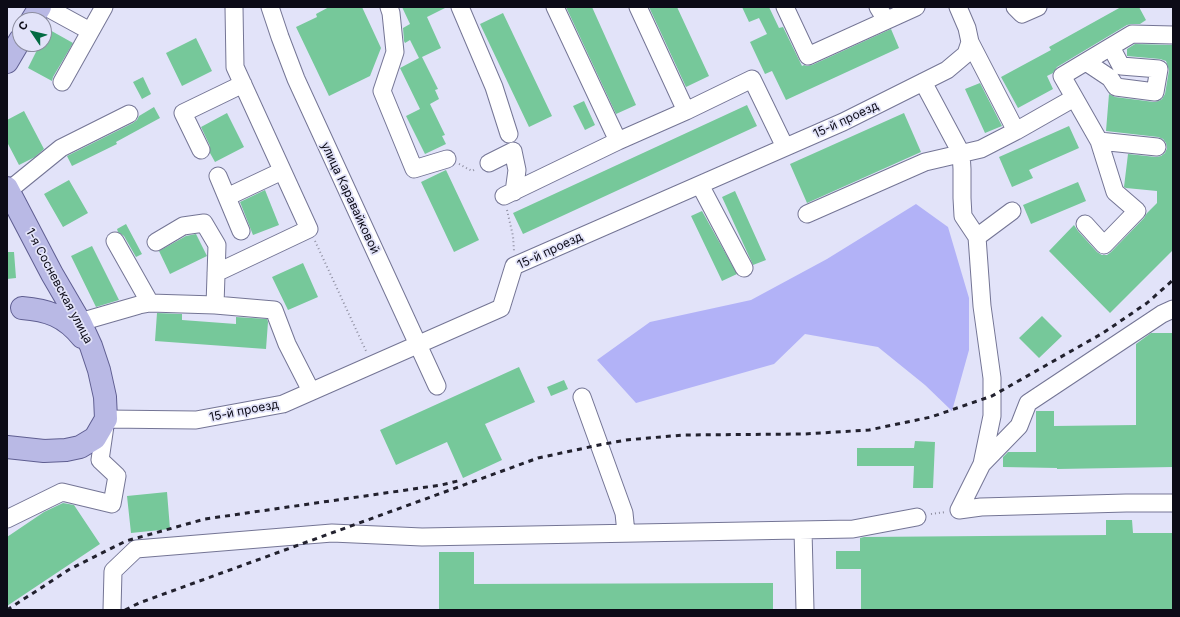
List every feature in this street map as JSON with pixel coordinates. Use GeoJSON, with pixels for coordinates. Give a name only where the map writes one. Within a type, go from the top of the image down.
{"type":"FeatureCollection","features":[{"type":"Feature","properties":{"kind":"main road"},"geometry":{"type":"LineString","coordinates":[[7,62],[13,52]]}},
{"type":"Feature","properties":{"kind":"main road","name":"1-я Сосневская улица"},"geometry":{"type":"LineString","coordinates":[[8,190],[92,346],[105,398],[106,419]]}},
{"type":"Feature","properties":{"kind":"main road"},"geometry":{"type":"LineString","coordinates":[[15,308],[29,306],[40,299],[49,288],[52,274]]}},
{"type":"Feature","properties":{"kind":"main road"},"geometry":{"type":"LineString","coordinates":[[15,308],[46,311],[66,321],[85,340],[93,354]]}},
{"type":"Feature","properties":{"kind":"main road"},"geometry":{"type":"LineString","coordinates":[[7,447],[44,451],[66,450],[80,447],[95,438],[106,419]]}},
{"type":"Feature","properties":{"kind":"street"},"geometry":{"type":"LineString","coordinates":[[46,7],[90,32]]}},
{"type":"Feature","properties":{"kind":"street"},"geometry":{"type":"LineString","coordinates":[[62,82],[104,7]]}},
{"type":"Feature","properties":{"kind":"street"},"geometry":{"type":"LineString","coordinates":[[216,274],[309,229],[235,67],[234,7]]}},
{"type":"Feature","properties":{"kind":"street","name":"улица Каравайковой"},"geometry":{"type":"LineString","coordinates":[[270,7],[296,80],[437,386]]}},
{"type":"Feature","properties":{"kind":"street"},"geometry":{"type":"LineString","coordinates":[[389,7],[395,52],[382,91],[414,169],[447,159]]}},
{"type":"Feature","properties":{"kind":"street"},"geometry":{"type":"LineString","coordinates":[[460,7],[494,87],[509,134]]}},
{"type":"Feature","properties":{"kind":"street"},"geometry":{"type":"LineString","coordinates":[[555,7],[618,142]]}},
{"type":"Feature","properties":{"kind":"street"},"geometry":{"type":"LineString","coordinates":[[638,7],[686,111]]}},
{"type":"Feature","properties":{"kind":"street"},"geometry":{"type":"LineString","coordinates":[[785,7],[808,56],[882,14],[916,7]]}},
{"type":"Feature","properties":{"kind":"street"},"geometry":{"type":"LineString","coordinates":[[958,7],[967,28],[970,42],[1016,131]]}},
{"type":"Feature","properties":{"kind":"street"},"geometry":{"type":"LineString","coordinates":[[1016,7],[1022,14],[1038,7]]}},
{"type":"Feature","properties":{"kind":"street"},"geometry":{"type":"LineString","coordinates":[[1085,224],[1104,245],[1137,211],[1115,192],[1099,141],[1062,76],[1132,34],[1173,35]]}},
{"type":"Feature","properties":{"kind":"street","name":"15-й проезд"},"geometry":{"type":"LineString","coordinates":[[106,419],[196,420],[283,404],[501,308],[514,266],[843,122],[947,70],[966,54],[970,42]]}},
{"type":"Feature","properties":{"kind":"street"},"geometry":{"type":"LineString","coordinates":[[1086,62],[1110,78],[1116,87],[1155,92],[1159,69],[1121,66],[1111,47]]}},
{"type":"Feature","properties":{"kind":"street"},"geometry":{"type":"LineString","coordinates":[[509,194],[752,79],[785,147]]}},
{"type":"Feature","properties":{"kind":"street"},"geometry":{"type":"LineString","coordinates":[[923,82],[961,153],[963,216],[977,237],[982,306],[992,378],[992,416],[982,464],[959,510]]}},
{"type":"Feature","properties":{"kind":"street"},"geometry":{"type":"LineString","coordinates":[[201,150],[183,113],[243,84]]}},
{"type":"Feature","properties":{"kind":"street"},"geometry":{"type":"LineString","coordinates":[[807,214],[924,162],[981,149],[1074,98]]}},
{"type":"Feature","properties":{"kind":"street"},"geometry":{"type":"LineString","coordinates":[[8,190],[61,148],[128,114]]}},
{"type":"Feature","properties":{"kind":"street"},"geometry":{"type":"LineString","coordinates":[[1099,141],[1157,147]]}},
{"type":"Feature","properties":{"kind":"street"},"geometry":{"type":"LineString","coordinates":[[489,163],[513,151],[517,170],[509,194]]}},
{"type":"Feature","properties":{"kind":"street"},"geometry":{"type":"LineString","coordinates":[[227,198],[282,171]]}},
{"type":"Feature","properties":{"kind":"street"},"geometry":{"type":"LineString","coordinates":[[218,176],[240,231]]}},
{"type":"Feature","properties":{"kind":"street"},"geometry":{"type":"LineString","coordinates":[[700,185],[744,268]]}},
{"type":"Feature","properties":{"kind":"street"},"geometry":{"type":"LineString","coordinates":[[977,237],[1012,211]]}},
{"type":"Feature","properties":{"kind":"street"},"geometry":{"type":"LineString","coordinates":[[156,242],[183,226],[204,223],[217,245],[215,305]]}},
{"type":"Feature","properties":{"kind":"street"},"geometry":{"type":"LineString","coordinates":[[114,241],[150,304]]}},
{"type":"Feature","properties":{"kind":"street"},"geometry":{"type":"LineString","coordinates":[[80,322],[139,305],[164,303],[215,305],[274,310],[287,344],[311,391]]}},
{"type":"Feature","properties":{"kind":"street"},"geometry":{"type":"LineString","coordinates":[[982,464],[1019,426],[1028,403],[1162,314],[1173,309]]}},
{"type":"Feature","properties":{"kind":"street"},"geometry":{"type":"LineString","coordinates":[[582,397],[624,513],[626,533]]}},
{"type":"Feature","properties":{"kind":"street"},"geometry":{"type":"LineString","coordinates":[[7,519],[62,492],[112,504],[117,476],[100,460],[106,419]]}},
{"type":"Feature","properties":{"kind":"street"},"geometry":{"type":"LineString","coordinates":[[959,510],[988,507],[1173,503]]}},
{"type":"Feature","properties":{"kind":"street"},"geometry":{"type":"LineString","coordinates":[[112,610],[113,572],[136,549],[332,533],[422,537],[853,528],[916,516]]}},
{"type":"Feature","properties":{"kind":"street"},"geometry":{"type":"LineString","coordinates":[[803,530],[805,610]]}},
{"type":"Feature","properties":{"kind":"path"},"geometry":{"type":"LineString","coordinates":[[509,194],[514,266]]}},
{"type":"Feature","properties":{"kind":"path"},"geometry":{"type":"LineString","coordinates":[[309,229],[372,364]]}},
{"type":"Feature","properties":{"kind":"path"},"geometry":{"type":"LineString","coordinates":[[916,516],[959,510]]}},
{"type":"Feature","properties":{"kind":"shaded area"},"geometry":{"type":"Polygon","coordinates":[[[916,204],[948,227],[969,298],[969,350],[952,411],[925,385],[878,347],[805,334],[774,364],[636,403],[597,360],[650,322],[751,300],[827,259],[916,204]]]}},
{"type":"Feature","properties":{"kind":"building"},"geometry":{"type":"Polygon","coordinates":[[[329,7],[362,7],[381,48],[370,76],[329,96],[296,27],[317,17],[316,14],[329,7]]]}},
{"type":"Feature","properties":{"kind":"building"},"geometry":{"type":"Polygon","coordinates":[[[402,7],[447,7],[427,17],[441,48],[422,57],[438,89],[435,90],[439,99],[430,104],[445,135],[442,136],[446,144],[425,154],[406,116],[420,109],[400,68],[419,58],[410,40],[405,43],[404,41],[403,28],[410,24],[402,7]]]}},
{"type":"Feature","properties":{"kind":"building"},"geometry":{"type":"Polygon","coordinates":[[[566,7],[592,7],[636,105],[616,114],[566,7]]]}},
{"type":"Feature","properties":{"kind":"building"},"geometry":{"type":"Polygon","coordinates":[[[649,7],[677,7],[709,76],[686,87],[649,7]]]}},
{"type":"Feature","properties":{"kind":"building"},"geometry":{"type":"Polygon","coordinates":[[[742,7],[769,7],[779,28],[783,27],[802,66],[812,65],[891,29],[899,48],[786,100],[772,71],[765,74],[750,42],[767,34],[759,18],[749,22],[742,7]]]}},
{"type":"Feature","properties":{"kind":"building"},"geometry":{"type":"Polygon","coordinates":[[[1121,7],[1139,7],[1146,20],[1140,24],[1127,25],[1057,67],[1053,73],[1047,76],[1053,89],[1018,108],[1001,77],[1051,50],[1049,47],[1121,7]]]}},
{"type":"Feature","properties":{"kind":"building"},"geometry":{"type":"Polygon","coordinates":[[[503,13],[552,116],[529,127],[480,24],[503,13]]]}},
{"type":"Feature","properties":{"kind":"building"},"geometry":{"type":"Polygon","coordinates":[[[52,31],[73,43],[52,81],[28,68],[36,52],[52,52],[52,31]]]}},
{"type":"Feature","properties":{"kind":"building"},"geometry":{"type":"Polygon","coordinates":[[[196,38],[212,71],[182,86],[166,53],[196,38]]]}},
{"type":"Feature","properties":{"kind":"building"},"geometry":{"type":"Polygon","coordinates":[[[1135,44],[1173,45],[1173,250],[1110,313],[1049,251],[1074,225],[1097,252],[1102,255],[1107,255],[1157,203],[1157,191],[1124,187],[1128,154],[1156,157],[1161,156],[1165,153],[1167,148],[1166,143],[1163,139],[1158,137],[1106,131],[1109,94],[1115,97],[1154,102],[1162,99],[1165,94],[1169,70],[1166,61],[1160,59],[1127,56],[1127,49],[1135,44]]]}},
{"type":"Feature","properties":{"kind":"building"},"geometry":{"type":"Polygon","coordinates":[[[143,77],[151,94],[142,99],[133,82],[143,77]]]}},
{"type":"Feature","properties":{"kind":"building"},"geometry":{"type":"Polygon","coordinates":[[[980,83],[1002,126],[985,133],[965,89],[980,83]]]}},
{"type":"Feature","properties":{"kind":"building"},"geometry":{"type":"Polygon","coordinates":[[[584,101],[595,125],[585,130],[573,106],[584,101]]]}},
{"type":"Feature","properties":{"kind":"building"},"geometry":{"type":"Polygon","coordinates":[[[747,105],[757,126],[523,234],[513,213],[747,105]]]}},
{"type":"Feature","properties":{"kind":"building"},"geometry":{"type":"Polygon","coordinates":[[[154,107],[160,118],[116,142],[117,144],[72,166],[67,156],[133,123],[139,116],[154,107]]]}},
{"type":"Feature","properties":{"kind":"building"},"geometry":{"type":"Polygon","coordinates":[[[24,111],[44,149],[35,157],[19,165],[7,142],[7,120],[24,111]]]}},
{"type":"Feature","properties":{"kind":"building"},"geometry":{"type":"Polygon","coordinates":[[[227,113],[244,147],[215,162],[210,153],[210,146],[201,127],[227,113]]]}},
{"type":"Feature","properties":{"kind":"building"},"geometry":{"type":"Polygon","coordinates":[[[904,113],[921,152],[807,203],[790,164],[904,113]]]}},
{"type":"Feature","properties":{"kind":"building"},"geometry":{"type":"Polygon","coordinates":[[[1069,126],[1079,148],[1029,170],[1033,178],[1012,187],[999,157],[1069,126]]]}},
{"type":"Feature","properties":{"kind":"building"},"geometry":{"type":"Polygon","coordinates":[[[446,170],[479,240],[454,252],[421,182],[446,170]]]}},
{"type":"Feature","properties":{"kind":"building"},"geometry":{"type":"Polygon","coordinates":[[[69,180],[88,213],[63,227],[44,194],[69,180]]]}},
{"type":"Feature","properties":{"kind":"building"},"geometry":{"type":"Polygon","coordinates":[[[1078,182],[1086,201],[1031,224],[1023,205],[1078,182]]]}},
{"type":"Feature","properties":{"kind":"building"},"geometry":{"type":"Polygon","coordinates":[[[265,190],[279,225],[253,235],[240,202],[265,190]]]}},
{"type":"Feature","properties":{"kind":"building"},"geometry":{"type":"Polygon","coordinates":[[[735,191],[766,260],[753,265],[722,197],[735,191]]]}},
{"type":"Feature","properties":{"kind":"building"},"geometry":{"type":"Polygon","coordinates":[[[702,211],[737,274],[722,281],[691,216],[702,211]]]}},
{"type":"Feature","properties":{"kind":"building"},"geometry":{"type":"Polygon","coordinates":[[[126,224],[142,254],[136,257],[124,236],[118,232],[117,229],[126,224]]]}},
{"type":"Feature","properties":{"kind":"building"},"geometry":{"type":"Polygon","coordinates":[[[196,234],[207,256],[170,274],[159,251],[186,236],[196,234]]]}},
{"type":"Feature","properties":{"kind":"building"},"geometry":{"type":"Polygon","coordinates":[[[92,246],[119,300],[96,307],[71,256],[92,246]]]}},
{"type":"Feature","properties":{"kind":"building"},"geometry":{"type":"Polygon","coordinates":[[[7,252],[14,252],[16,278],[7,279],[7,252]]]}},
{"type":"Feature","properties":{"kind":"building"},"geometry":{"type":"Polygon","coordinates":[[[303,263],[318,297],[288,310],[272,277],[303,263]]]}},
{"type":"Feature","properties":{"kind":"building"},"geometry":{"type":"Polygon","coordinates":[[[157,313],[182,314],[182,320],[236,324],[236,317],[267,319],[266,349],[155,341],[157,313]]]}},
{"type":"Feature","properties":{"kind":"building"},"geometry":{"type":"Polygon","coordinates":[[[1042,316],[1062,336],[1039,358],[1019,338],[1042,316]]]}},
{"type":"Feature","properties":{"kind":"building"},"geometry":{"type":"Polygon","coordinates":[[[1151,333],[1173,333],[1173,467],[1057,469],[1003,467],[1003,457],[1008,452],[1036,452],[1036,411],[1054,411],[1054,426],[1136,425],[1136,344],[1151,333]]]}},
{"type":"Feature","properties":{"kind":"building"},"geometry":{"type":"Polygon","coordinates":[[[519,367],[535,402],[485,424],[502,460],[463,478],[447,442],[396,465],[380,430],[519,367]]]}},
{"type":"Feature","properties":{"kind":"building"},"geometry":{"type":"Polygon","coordinates":[[[564,380],[568,389],[551,396],[547,387],[564,380]]]}},
{"type":"Feature","properties":{"kind":"building"},"geometry":{"type":"Polygon","coordinates":[[[915,441],[935,442],[933,488],[913,488],[914,466],[857,466],[857,448],[914,448],[915,441]]]}},
{"type":"Feature","properties":{"kind":"building"},"geometry":{"type":"Polygon","coordinates":[[[167,492],[170,529],[131,533],[127,496],[167,492]]]}},
{"type":"Feature","properties":{"kind":"building"},"geometry":{"type":"Polygon","coordinates":[[[63,503],[74,505],[100,544],[7,606],[7,537],[44,512],[63,503]]]}},
{"type":"Feature","properties":{"kind":"building"},"geometry":{"type":"Polygon","coordinates":[[[1106,520],[1132,520],[1133,533],[1173,533],[1173,610],[861,610],[861,569],[836,569],[836,551],[860,551],[860,538],[864,537],[1106,535],[1106,520]]]}},
{"type":"Feature","properties":{"kind":"building"},"geometry":{"type":"Polygon","coordinates":[[[439,552],[474,552],[474,584],[773,583],[773,610],[439,610],[439,552]]]}},
{"type":"Feature","properties":{"kind":"railway"},"geometry":{"type":"LineString","coordinates":[[125,610],[139,603],[538,458],[626,440],[683,435],[804,434],[869,430],[931,417],[992,396],[1103,333],[1147,303],[1173,280]]}},
{"type":"Feature","properties":{"kind":"railway"},"geometry":{"type":"LineString","coordinates":[[7,610],[70,569],[126,541],[205,519],[441,485],[462,480]]}}]}
